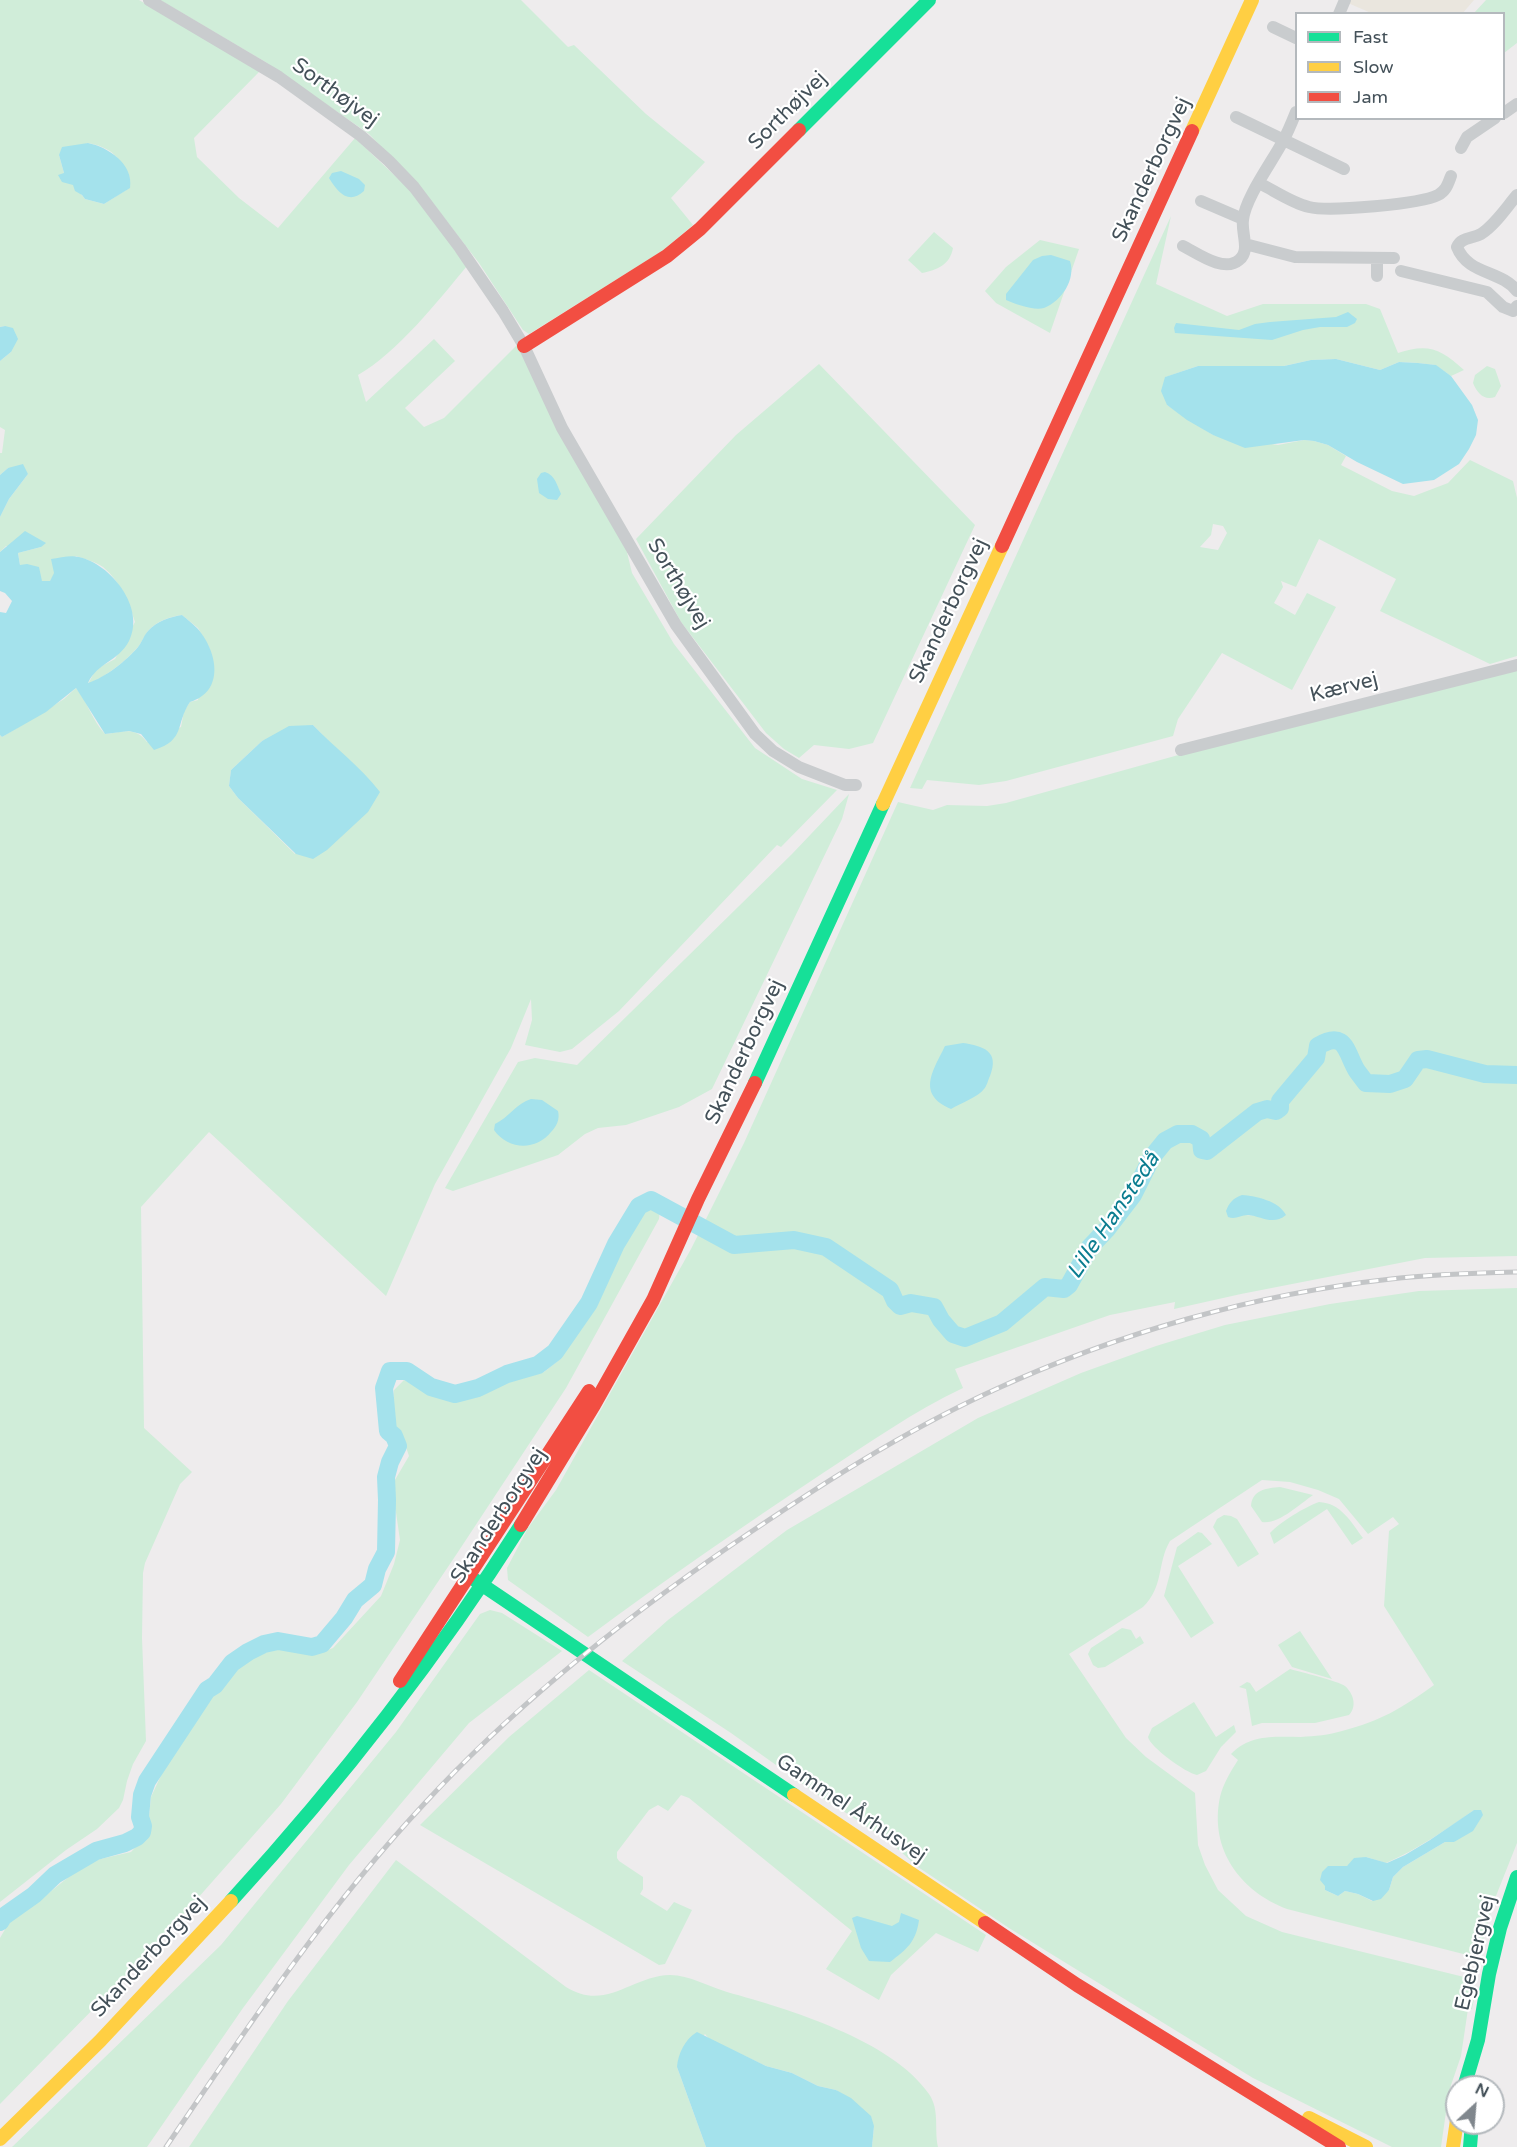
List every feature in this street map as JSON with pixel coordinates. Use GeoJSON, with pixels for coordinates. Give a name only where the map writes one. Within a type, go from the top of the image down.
{"type":"FeatureCollection","features":[{"type":"Feature","properties":{"kind":"main road","name":"Sorthøjvej"},"geometry":{"type":"LineString","coordinates":[[524,346],[667,256],[700,229],[929,0]]}},
{"type":"Feature","properties":{"kind":"main road","name":"Skanderborgvej"},"geometry":{"type":"LineString","coordinates":[[321,1796],[469,1576],[593,1384],[681,1235],[750,1094],[1252,0]]}},
{"type":"Feature","properties":{"kind":"main road","name":"Skanderborgvej"},"geometry":{"type":"LineString","coordinates":[[0,2139],[59,2083],[156,1984],[321,1796],[404,1694],[481,1584],[546,1484],[602,1390],[670,1266],[681,1235]]}},
{"type":"Feature","properties":{"kind":"main road","name":"Gammel Århusvej"},"geometry":{"type":"LineString","coordinates":[[469,1576],[1077,1985],[1339,2147]]}},
{"type":"Feature","properties":{"kind":"main road","name":"Egebjergvej"},"geometry":{"type":"LineString","coordinates":[[1477,2075],[1478,2040],[1489,1974],[1500,1928],[1517,1877]]}},
{"type":"Feature","properties":{"kind":"main road","name":"Egebjergvej"},"geometry":{"type":"LineString","coordinates":[[1468,2075],[1478,2040]]}},
{"type":"Feature","properties":{"kind":"main road","name":"Gammel Århusvej"},"geometry":{"type":"LineString","coordinates":[[1215,2070],[1366,2147]]}},
{"type":"Feature","properties":{"kind":"street","name":"Sorthøjvej"},"geometry":{"type":"LineString","coordinates":[[149,0],[279,77],[361,136],[414,187],[485,283],[524,346],[562,428],[676,626],[755,734],[773,751],[799,767],[845,785],[856,785]]}},
{"type":"Feature","properties":{"kind":"street"},"geometry":{"type":"LineString","coordinates":[[1273,27],[1295,38]]}},
{"type":"Feature","properties":{"kind":"street"},"geometry":{"type":"LineString","coordinates":[[1183,246],[1216,262],[1225,264],[1239,260],[1245,244],[1243,219],[1252,195],[1284,140],[1295,114]]}},
{"type":"Feature","properties":{"kind":"street"},"geometry":{"type":"LineString","coordinates":[[1236,117],[1344,169]]}},
{"type":"Feature","properties":{"kind":"street"},"geometry":{"type":"LineString","coordinates":[[1461,148],[1467,137],[1493,120]]}},
{"type":"Feature","properties":{"kind":"street"},"geometry":{"type":"LineString","coordinates":[[1259,183],[1303,205],[1328,210],[1417,201],[1433,197],[1444,191],[1451,176]]}},
{"type":"Feature","properties":{"kind":"street"},"geometry":{"type":"LineString","coordinates":[[1517,195],[1481,234],[1462,241],[1457,247],[1460,255],[1469,265],[1510,284],[1517,291]]}},
{"type":"Feature","properties":{"kind":"street"},"geometry":{"type":"LineString","coordinates":[[1201,201],[1243,219]]}},
{"type":"Feature","properties":{"kind":"street"},"geometry":{"type":"LineString","coordinates":[[1245,244],[1295,257],[1394,258]]}},
{"type":"Feature","properties":{"kind":"street"},"geometry":{"type":"LineString","coordinates":[[1377,258],[1377,276]]}},
{"type":"Feature","properties":{"kind":"street"},"geometry":{"type":"LineString","coordinates":[[1401,272],[1487,292],[1498,303],[1513,311],[1517,306]]}},
{"type":"Feature","properties":{"kind":"street","name":"Kærvej"},"geometry":{"type":"LineString","coordinates":[[1181,750],[1517,665]]}},
{"type":"Feature","properties":{"kind":"shaded area"},"geometry":{"type":"Polygon","coordinates":[[[1341,0],[1474,0],[1464,12],[1369,12],[1341,0]]]}},
{"type":"Feature","properties":{"kind":"green space"},"geometry":{"type":"Polygon","coordinates":[[[0,0],[139,0],[260,71],[194,138],[197,157],[239,198],[278,228],[355,138],[409,189],[467,266],[402,340],[358,375],[366,402],[434,339],[455,361],[405,408],[424,427],[444,418],[517,345],[626,548],[632,573],[674,644],[755,748],[802,779],[837,790],[781,847],[777,845],[619,1011],[572,1049],[560,1052],[525,1045],[532,1020],[531,999],[511,1048],[435,1184],[386,1296],[209,1132],[141,1207],[144,1428],[192,1472],[180,1484],[145,1563],[143,1573],[142,1638],[146,1741],[133,1764],[119,1808],[97,1829],[66,1850],[0,1902],[0,735],[2,737],[64,699],[76,688],[105,734],[133,732],[147,742],[181,727],[184,711],[190,702],[198,700],[210,649],[198,628],[182,615],[172,617],[159,622],[127,658],[108,673],[88,684],[96,669],[115,659],[135,622],[119,586],[103,567],[76,556],[55,573],[50,581],[42,581],[20,565],[18,553],[41,547],[6,546],[0,552],[0,517],[9,499],[28,474],[8,468],[0,475],[0,453],[2,453],[5,430],[0,427],[0,361],[11,352],[5,326],[0,327],[0,0]],[[88,143],[59,155],[64,173],[85,199],[104,204],[126,190],[130,179],[114,155],[104,148],[88,143]],[[313,725],[262,741],[231,770],[229,786],[238,798],[295,854],[337,750],[313,725]]]}},
{"type":"Feature","properties":{"kind":"green space"},"geometry":{"type":"Polygon","coordinates":[[[160,0],[521,0],[568,47],[574,45],[646,114],[705,162],[671,198],[693,225],[662,251],[529,334],[523,330],[479,263],[425,193],[369,134],[267,63],[160,0]]]}},
{"type":"Feature","properties":{"kind":"green space"},"geometry":{"type":"Polygon","coordinates":[[[1486,0],[1517,0],[1517,43],[1505,52],[1505,12],[1475,12],[1486,0]]]}},
{"type":"Feature","properties":{"kind":"green space"},"geometry":{"type":"Polygon","coordinates":[[[1171,216],[1156,284],[1227,316],[1263,304],[1366,304],[1380,309],[1398,353],[1418,348],[1434,350],[1448,357],[1464,370],[1451,376],[1435,365],[1399,362],[1380,370],[1336,359],[1311,360],[1284,366],[1198,366],[1166,377],[1167,405],[1213,435],[1278,445],[1304,440],[1328,445],[1346,456],[1341,465],[1392,491],[1414,496],[1448,483],[1470,460],[1513,481],[1517,498],[1517,656],[1490,664],[1380,611],[1396,579],[1319,539],[1296,587],[1281,581],[1283,587],[1274,603],[1295,615],[1307,593],[1336,607],[1292,690],[1222,653],[1178,719],[1173,736],[1006,781],[979,785],[927,780],[922,789],[910,788],[1171,216]],[[1213,524],[1211,535],[1200,547],[1218,550],[1227,533],[1223,526],[1213,524]]]}},
{"type":"Feature","properties":{"kind":"green space"},"geometry":{"type":"Polygon","coordinates":[[[934,232],[953,248],[946,263],[922,273],[908,260],[934,232]]]}},
{"type":"Feature","properties":{"kind":"green space"},"geometry":{"type":"Polygon","coordinates":[[[1040,240],[1079,249],[1050,333],[996,303],[985,291],[1006,267],[1040,240]]]}},
{"type":"Feature","properties":{"kind":"green space"},"geometry":{"type":"Polygon","coordinates":[[[819,364],[975,525],[873,743],[849,749],[814,745],[799,758],[784,749],[766,733],[681,622],[636,539],[736,435],[819,364]]]}},
{"type":"Feature","properties":{"kind":"green space"},"geometry":{"type":"Polygon","coordinates":[[[1487,366],[1495,369],[1501,386],[1495,397],[1491,398],[1481,395],[1473,383],[1475,375],[1487,366]]]}},
{"type":"Feature","properties":{"kind":"green space"},"geometry":{"type":"Polygon","coordinates":[[[1517,667],[1517,1256],[1425,1258],[1174,1309],[1175,1302],[1110,1315],[955,1369],[963,1388],[909,1417],[823,1473],[588,1637],[508,1580],[507,1568],[528,1528],[556,1490],[691,1249],[744,1143],[898,802],[933,810],[947,805],[987,806],[1006,803],[1182,754],[1517,667]],[[1259,1198],[1245,1215],[1281,1218],[1277,1206],[1259,1198]]]}},
{"type":"Feature","properties":{"kind":"green space"},"geometry":{"type":"Polygon","coordinates":[[[849,794],[842,819],[712,1089],[679,1107],[626,1125],[598,1128],[585,1134],[558,1155],[453,1191],[445,1188],[518,1062],[535,1058],[577,1065],[792,854],[849,794]]]}},
{"type":"Feature","properties":{"kind":"green space"},"geometry":{"type":"Polygon","coordinates":[[[649,1205],[660,1210],[659,1219],[566,1388],[357,1702],[281,1804],[159,1942],[0,2104],[0,1938],[11,1919],[34,1905],[87,1862],[131,1852],[147,1835],[151,1797],[164,1769],[204,1705],[236,1667],[258,1653],[283,1646],[317,1654],[333,1648],[381,1596],[394,1564],[400,1540],[392,1485],[409,1456],[404,1441],[390,1424],[394,1390],[404,1380],[443,1394],[469,1397],[507,1380],[544,1372],[560,1359],[611,1275],[615,1260],[639,1211],[649,1205]]]}},
{"type":"Feature","properties":{"kind":"green space"},"geometry":{"type":"Polygon","coordinates":[[[1517,1288],[1517,1843],[1494,1901],[1479,1954],[1475,1957],[1287,1909],[1255,1891],[1242,1879],[1224,1851],[1219,1834],[1220,1797],[1225,1782],[1238,1760],[1231,1754],[1239,1748],[1263,1738],[1322,1735],[1356,1727],[1391,1713],[1434,1685],[1384,1606],[1389,1531],[1399,1524],[1393,1517],[1368,1534],[1339,1499],[1290,1482],[1262,1480],[1170,1541],[1154,1591],[1143,1607],[1069,1654],[1126,1738],[1146,1757],[1195,1793],[1198,1845],[1205,1865],[1218,1890],[1246,1916],[1282,1932],[1464,1977],[1472,1983],[1475,1990],[1474,1999],[1472,2009],[1468,2009],[1461,2056],[1454,2075],[1445,2075],[1445,2119],[1441,2147],[1392,2147],[1253,2078],[1009,1928],[918,1867],[892,1844],[622,1661],[668,1620],[787,1530],[978,1418],[1081,1373],[1156,1346],[1225,1325],[1330,1304],[1419,1291],[1517,1288]],[[1474,1810],[1432,1839],[1386,1863],[1366,1857],[1347,1866],[1328,1867],[1325,1890],[1338,1896],[1345,1891],[1358,1894],[1372,1901],[1389,1890],[1393,1877],[1403,1867],[1445,1842],[1454,1842],[1474,1810]]]}},
{"type":"Feature","properties":{"kind":"green space"},"geometry":{"type":"Polygon","coordinates":[[[1280,1487],[1313,1495],[1282,1517],[1262,1522],[1251,1506],[1254,1496],[1265,1489],[1280,1487]]]}},
{"type":"Feature","properties":{"kind":"green space"},"geometry":{"type":"Polygon","coordinates":[[[1319,1502],[1327,1503],[1339,1510],[1350,1520],[1363,1538],[1352,1545],[1327,1509],[1274,1544],[1270,1533],[1274,1529],[1293,1515],[1319,1502]]]}},
{"type":"Feature","properties":{"kind":"green space"},"geometry":{"type":"Polygon","coordinates":[[[1224,1515],[1237,1519],[1259,1554],[1238,1567],[1213,1527],[1217,1519],[1224,1515]]]}},
{"type":"Feature","properties":{"kind":"green space"},"geometry":{"type":"Polygon","coordinates":[[[1198,1532],[1202,1533],[1212,1544],[1178,1566],[1214,1623],[1191,1638],[1164,1596],[1177,1547],[1198,1532]]]}},
{"type":"Feature","properties":{"kind":"green space"},"geometry":{"type":"Polygon","coordinates":[[[490,1610],[502,1613],[562,1651],[469,1723],[349,1865],[243,2008],[147,2147],[12,2147],[221,1945],[396,1732],[480,1614],[490,1610]]]}},
{"type":"Feature","properties":{"kind":"green space"},"geometry":{"type":"Polygon","coordinates":[[[1122,1628],[1131,1630],[1136,1639],[1140,1636],[1144,1643],[1105,1667],[1098,1668],[1093,1665],[1088,1654],[1091,1648],[1122,1628]]]}},
{"type":"Feature","properties":{"kind":"green space"},"geometry":{"type":"Polygon","coordinates":[[[1300,1631],[1332,1679],[1292,1667],[1278,1645],[1300,1631]]]}},
{"type":"Feature","properties":{"kind":"green space"},"geometry":{"type":"Polygon","coordinates":[[[1290,1669],[1345,1686],[1353,1700],[1353,1708],[1349,1715],[1315,1723],[1262,1723],[1252,1726],[1246,1689],[1239,1687],[1247,1682],[1256,1692],[1290,1669]]]}},
{"type":"Feature","properties":{"kind":"green space"},"geometry":{"type":"Polygon","coordinates":[[[589,1670],[986,1935],[978,1952],[936,1933],[891,1975],[879,2000],[826,1969],[852,1931],[689,1798],[681,1795],[668,1811],[658,1805],[649,1810],[617,1852],[619,1861],[643,1877],[643,1889],[640,1894],[667,1911],[674,1902],[692,1910],[665,1964],[659,1965],[420,1825],[509,1737],[589,1670]]]}},
{"type":"Feature","properties":{"kind":"green space"},"geometry":{"type":"Polygon","coordinates":[[[1194,1702],[1216,1737],[1234,1725],[1236,1732],[1221,1747],[1206,1771],[1197,1775],[1169,1759],[1155,1747],[1148,1737],[1152,1728],[1194,1702]]]}},
{"type":"Feature","properties":{"kind":"green space"},"geometry":{"type":"Polygon","coordinates":[[[396,1860],[566,1987],[580,1994],[594,1996],[606,1994],[656,1977],[677,1976],[808,2018],[865,2042],[912,2075],[929,2094],[936,2113],[938,2147],[872,2147],[874,2126],[836,2090],[818,2086],[792,2073],[766,2066],[709,2039],[705,2034],[677,2067],[706,2147],[189,2147],[288,2001],[396,1860]]]}},
{"type":"Feature","properties":{"kind":"water"},"geometry":{"type":"Polygon","coordinates":[[[88,143],[104,148],[118,158],[128,171],[130,188],[104,204],[85,199],[75,191],[73,185],[62,182],[58,175],[64,173],[59,155],[62,147],[88,143]]]}},
{"type":"Feature","properties":{"kind":"water"},"geometry":{"type":"Polygon","coordinates":[[[341,171],[359,179],[365,185],[364,191],[353,197],[340,192],[329,178],[332,173],[341,171]]]}},
{"type":"Feature","properties":{"kind":"water"},"geometry":{"type":"Polygon","coordinates":[[[1051,255],[1070,261],[1071,275],[1062,295],[1051,305],[1040,309],[1025,307],[1006,300],[1006,294],[1033,260],[1051,255]]]}},
{"type":"Feature","properties":{"kind":"water"},"geometry":{"type":"Polygon","coordinates":[[[1348,312],[1357,319],[1355,323],[1347,327],[1320,327],[1272,340],[1175,333],[1174,328],[1176,323],[1239,330],[1255,324],[1336,317],[1348,312]]]}},
{"type":"Feature","properties":{"kind":"water"},"geometry":{"type":"Polygon","coordinates":[[[0,327],[13,328],[18,339],[11,352],[0,361],[0,327]]]}},
{"type":"Feature","properties":{"kind":"water"},"geometry":{"type":"Polygon","coordinates":[[[1336,359],[1380,370],[1399,362],[1436,365],[1451,376],[1472,405],[1478,420],[1476,435],[1459,464],[1434,480],[1403,484],[1328,445],[1314,441],[1304,440],[1245,448],[1213,435],[1187,420],[1167,405],[1161,391],[1165,377],[1198,366],[1284,366],[1311,360],[1336,359]]]}},
{"type":"Feature","properties":{"kind":"water"},"geometry":{"type":"Polygon","coordinates":[[[23,464],[28,474],[9,499],[0,517],[0,475],[8,468],[23,464]]]}},
{"type":"Feature","properties":{"kind":"water"},"geometry":{"type":"Polygon","coordinates":[[[541,473],[551,475],[557,484],[561,494],[557,500],[548,499],[539,493],[537,479],[541,473]]]}},
{"type":"Feature","properties":{"kind":"water"},"geometry":{"type":"Polygon","coordinates":[[[25,531],[46,543],[41,547],[18,553],[20,565],[39,567],[42,581],[50,581],[54,573],[51,559],[79,557],[103,568],[122,589],[129,602],[133,615],[133,628],[129,641],[119,653],[92,676],[88,683],[109,673],[122,663],[138,647],[148,631],[164,620],[182,615],[204,637],[213,658],[213,680],[209,689],[201,697],[190,702],[175,736],[164,746],[154,750],[141,734],[129,731],[105,734],[76,688],[46,712],[2,737],[0,735],[0,612],[6,613],[12,601],[0,591],[0,552],[25,531]]]}},
{"type":"Feature","properties":{"kind":"water"},"geometry":{"type":"Polygon","coordinates":[[[313,725],[365,774],[380,792],[368,812],[327,850],[313,859],[296,854],[238,798],[229,786],[231,770],[262,741],[289,726],[313,725]]]}},
{"type":"Feature","properties":{"kind":"water"},"geometry":{"type":"Polygon","coordinates":[[[963,1043],[988,1051],[993,1061],[993,1068],[987,1085],[981,1092],[951,1109],[940,1103],[934,1096],[930,1081],[945,1046],[963,1043]]]}},
{"type":"Feature","properties":{"kind":"water"},"geometry":{"type":"Polygon","coordinates":[[[531,1099],[542,1100],[558,1111],[559,1117],[553,1130],[538,1143],[530,1145],[514,1144],[500,1137],[494,1130],[495,1124],[531,1099]]]}},
{"type":"Feature","properties":{"kind":"water"},"geometry":{"type":"Polygon","coordinates":[[[1242,1195],[1273,1203],[1286,1215],[1276,1220],[1248,1215],[1228,1217],[1226,1211],[1228,1206],[1242,1195]]]}},
{"type":"Feature","properties":{"kind":"water"},"geometry":{"type":"Polygon","coordinates":[[[1474,1810],[1481,1810],[1483,1815],[1473,1831],[1454,1842],[1445,1842],[1403,1867],[1393,1877],[1389,1890],[1381,1899],[1373,1901],[1345,1891],[1338,1896],[1325,1890],[1320,1880],[1322,1872],[1328,1866],[1347,1866],[1354,1858],[1366,1857],[1387,1863],[1405,1855],[1474,1810]]]}},
{"type":"Feature","properties":{"kind":"water"},"geometry":{"type":"Polygon","coordinates":[[[901,1913],[919,1920],[913,1940],[890,1962],[869,1961],[861,1948],[852,1918],[857,1916],[892,1926],[899,1922],[901,1913]]]}},
{"type":"Feature","properties":{"kind":"water"},"geometry":{"type":"Polygon","coordinates":[[[697,2032],[766,2066],[792,2073],[818,2086],[836,2090],[851,2098],[871,2116],[874,2126],[872,2147],[706,2147],[677,2067],[683,2047],[697,2032]]]}},
{"type":"Feature","properties":{"kind":"waterway","name":"Lille Hanstedå"},"geometry":{"type":"LineString","coordinates":[[0,1922],[3,1917],[34,1895],[55,1875],[96,1851],[125,1843],[142,1832],[140,1817],[142,1795],[147,1781],[207,1690],[215,1685],[232,1663],[264,1644],[278,1641],[312,1647],[322,1644],[344,1618],[355,1600],[373,1585],[377,1569],[386,1552],[386,1477],[398,1446],[394,1436],[388,1431],[384,1388],[390,1371],[407,1371],[431,1387],[455,1394],[478,1388],[507,1374],[538,1365],[555,1352],[589,1303],[616,1244],[639,1206],[651,1200],[734,1245],[794,1240],[826,1247],[890,1290],[900,1306],[911,1303],[934,1307],[953,1334],[965,1338],[1002,1323],[1045,1287],[1064,1289],[1069,1285],[1090,1247],[1133,1195],[1152,1157],[1165,1141],[1178,1134],[1192,1134],[1201,1139],[1202,1150],[1207,1151],[1257,1112],[1267,1109],[1276,1111],[1280,1108],[1280,1101],[1316,1058],[1318,1046],[1327,1041],[1334,1040],[1344,1045],[1366,1083],[1390,1084],[1405,1079],[1418,1060],[1427,1059],[1485,1074],[1517,1075]]}},
{"type":"Feature","properties":{"kind":"railway"},"geometry":{"type":"LineString","coordinates":[[166,2147],[257,2014],[320,1928],[388,1844],[459,1767],[533,1698],[611,1633],[692,1573],[796,1502],[860,1461],[960,1406],[1041,1369],[1138,1334],[1238,1306],[1340,1286],[1422,1276],[1517,1272]]}},
{"type":"Feature","properties":{"kind":"traffic: fast"},"geometry":{"type":"LineString","coordinates":[[799,130],[929,0]]}},
{"type":"Feature","properties":{"kind":"traffic: fast"},"geometry":{"type":"LineString","coordinates":[[755,1083],[883,804]]}},
{"type":"Feature","properties":{"kind":"traffic: fast"},"geometry":{"type":"LineString","coordinates":[[231,1901],[310,1812],[384,1719],[455,1624],[521,1525]]}},
{"type":"Feature","properties":{"kind":"traffic: fast"},"geometry":{"type":"LineString","coordinates":[[469,1576],[794,1795]]}},
{"type":"Feature","properties":{"kind":"traffic: fast"},"geometry":{"type":"LineString","coordinates":[[1468,2075],[1478,2040],[1489,1974],[1500,1928],[1517,1877]]}},
{"type":"Feature","properties":{"kind":"traffic: fast"},"geometry":{"type":"LineString","coordinates":[[1470,2147],[1471,2135]]}},
{"type":"Feature","properties":{"kind":"traffic: slow"},"geometry":{"type":"LineString","coordinates":[[1192,131],[1252,0]]}},
{"type":"Feature","properties":{"kind":"traffic: slow"},"geometry":{"type":"LineString","coordinates":[[883,804],[1002,546]]}},
{"type":"Feature","properties":{"kind":"traffic: slow"},"geometry":{"type":"LineString","coordinates":[[794,1795],[985,1923]]}},
{"type":"Feature","properties":{"kind":"traffic: slow"},"geometry":{"type":"LineString","coordinates":[[0,2139],[100,2041],[231,1901]]}},
{"type":"Feature","properties":{"kind":"traffic: slow"},"geometry":{"type":"LineString","coordinates":[[1309,2118],[1366,2147]]}},
{"type":"Feature","properties":{"kind":"traffic: slow"},"geometry":{"type":"LineString","coordinates":[[1453,2147],[1455,2135]]}},
{"type":"Feature","properties":{"kind":"traffic: jam"},"geometry":{"type":"LineString","coordinates":[[524,346],[667,256],[700,229],[799,130]]}},
{"type":"Feature","properties":{"kind":"traffic: jam"},"geometry":{"type":"LineString","coordinates":[[1002,546],[1192,131]]}},
{"type":"Feature","properties":{"kind":"traffic: jam"},"geometry":{"type":"LineString","coordinates":[[521,1525],[594,1405],[653,1300],[698,1199],[755,1083]]}},
{"type":"Feature","properties":{"kind":"traffic: jam"},"geometry":{"type":"LineString","coordinates":[[400,1681],[589,1391]]}},
{"type":"Feature","properties":{"kind":"traffic: jam"},"geometry":{"type":"LineString","coordinates":[[985,1923],[1077,1985],[1339,2147]]}}]}
